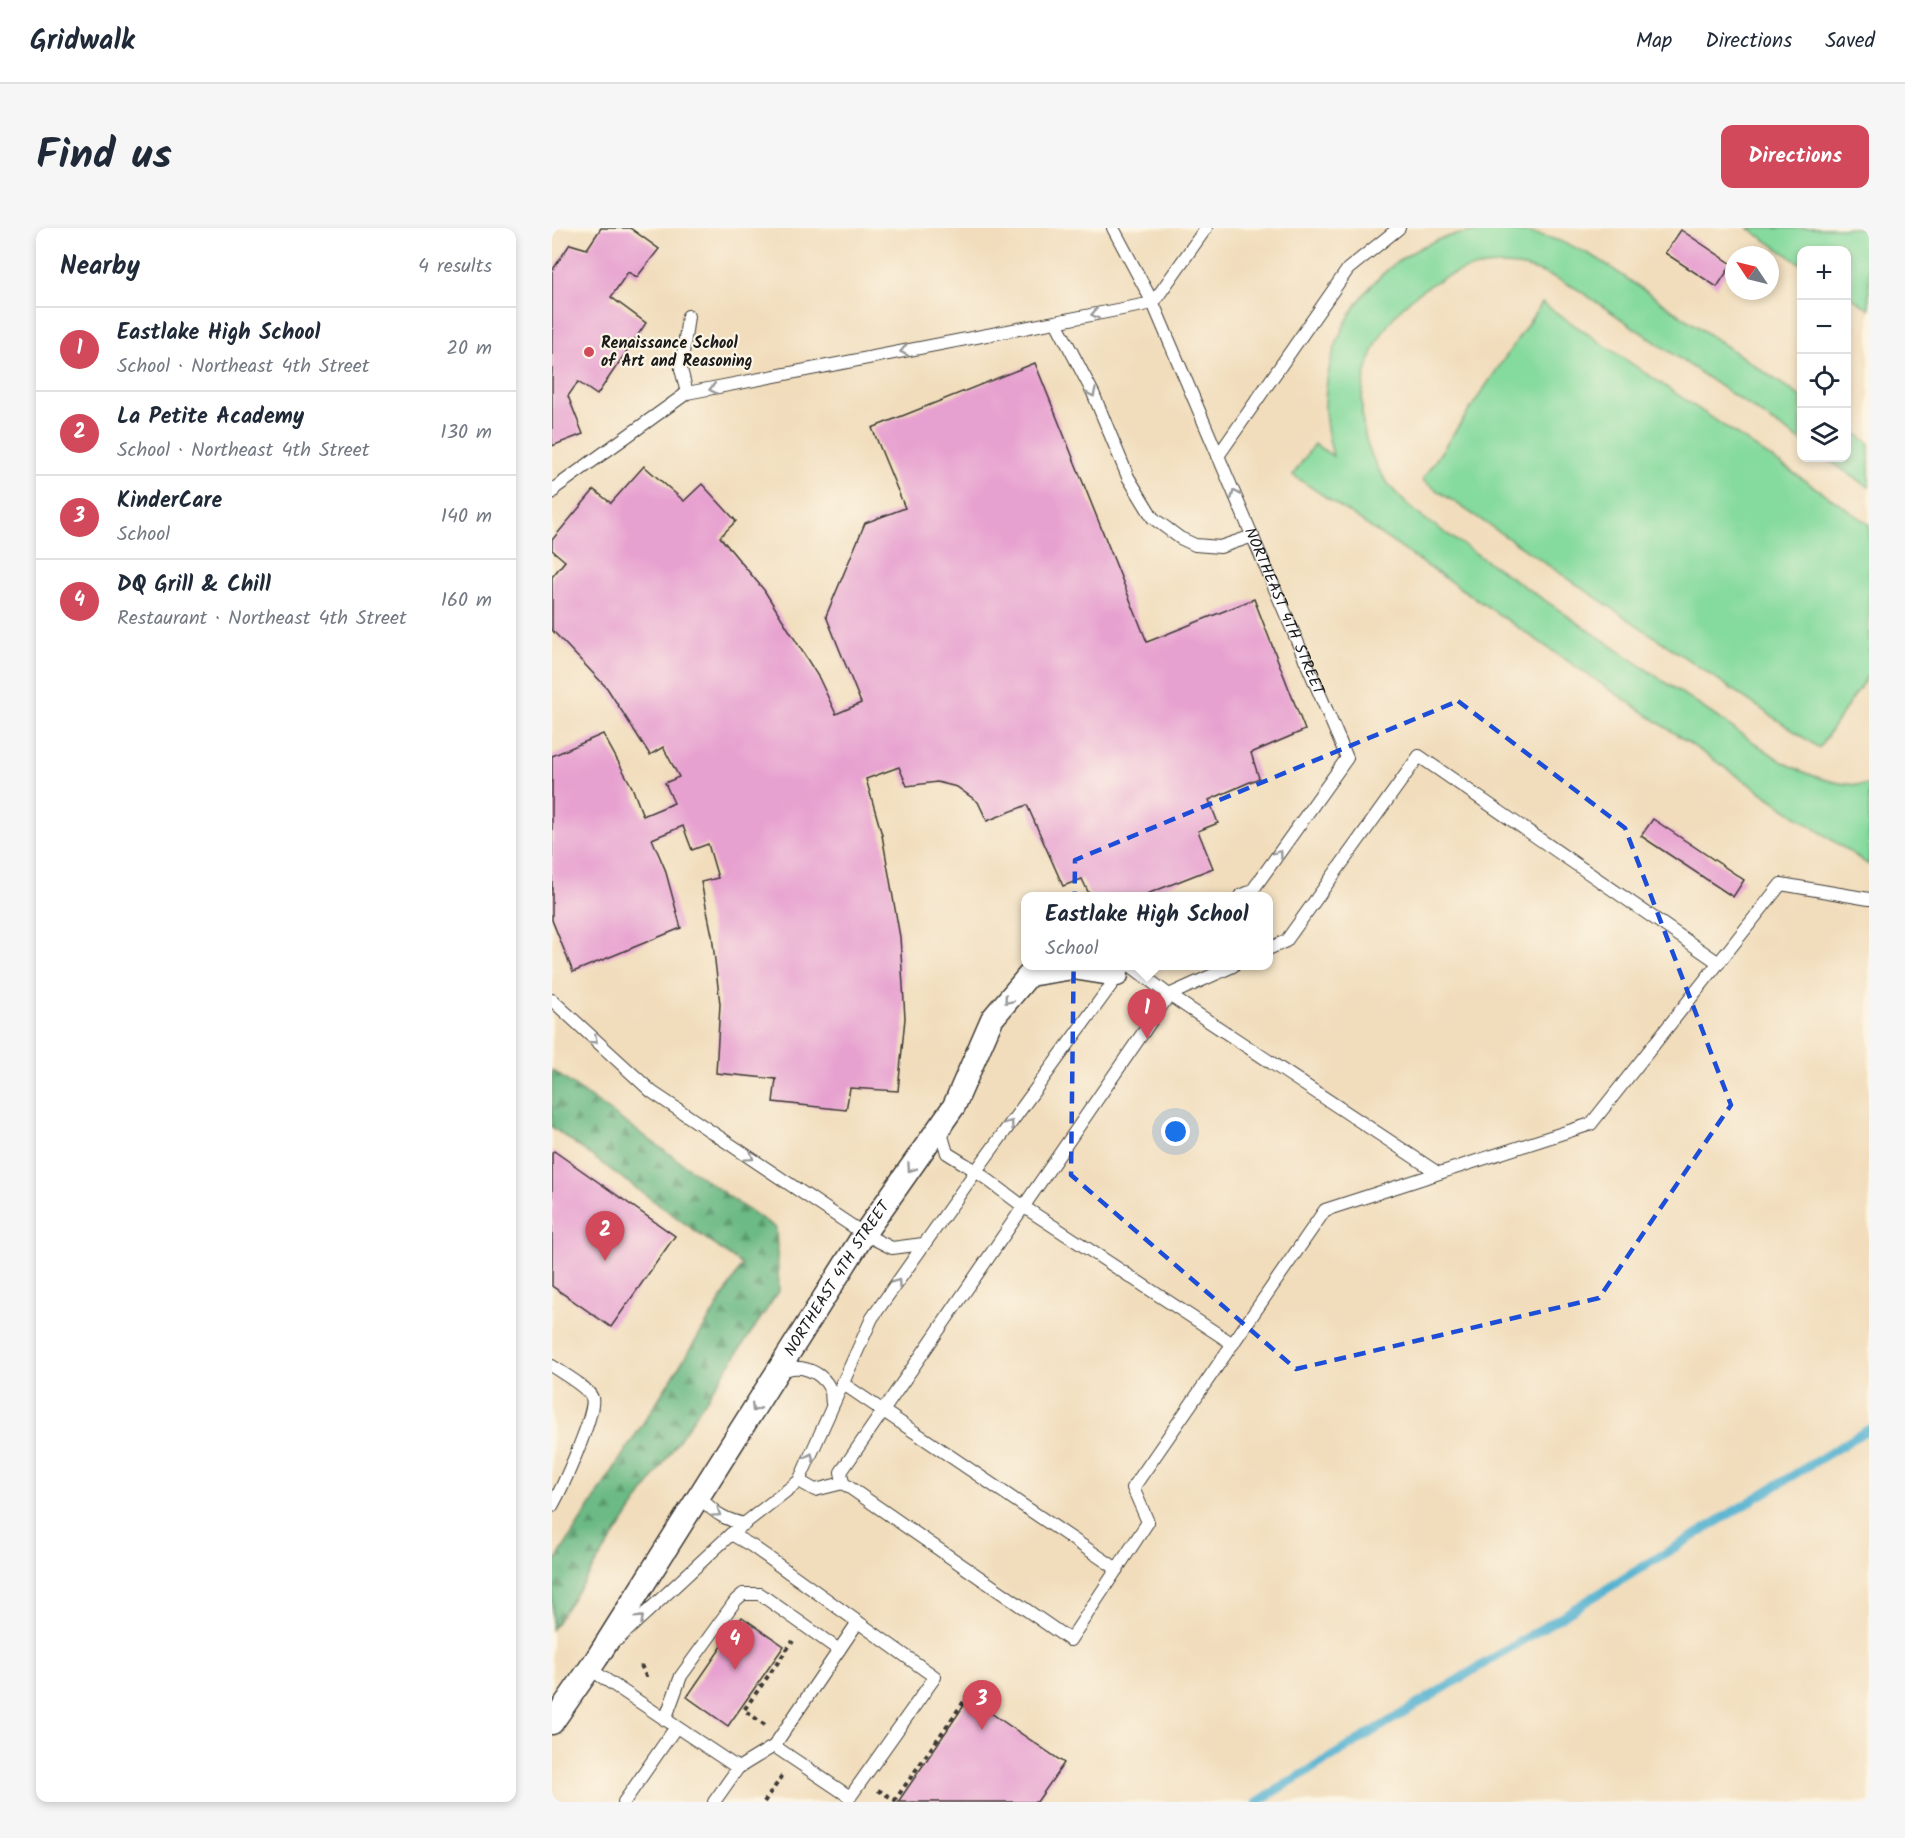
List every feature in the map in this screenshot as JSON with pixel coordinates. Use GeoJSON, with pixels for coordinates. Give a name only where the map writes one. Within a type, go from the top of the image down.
{"type":"FeatureCollection","features":[{"type":"Feature","properties":{"kind":"street","name":"NORTHEAST 4TH STREET"},"geometry":{"type":"LineString","coordinates":[[552,1722],[593,1664],[864,1234],[954,1106],[992,1019],[1029,975],[1060,970]]}},
{"type":"Feature","properties":{"kind":"lane","name":"NORTHEAST 4TH STREET"},"geometry":{"type":"LineString","coordinates":[[1113,228],[1153,303],[1347,758],[1250,892]]}},
{"type":"Feature","properties":{"kind":"lane"},"geometry":{"type":"LineString","coordinates":[[552,493],[555,488],[687,393],[1153,303],[1206,228]]}},
{"type":"Feature","properties":{"kind":"lane"},"geometry":{"type":"LineString","coordinates":[[1218,456],[1348,269],[1399,228]]}},
{"type":"Feature","properties":{"kind":"lane"},"geometry":{"type":"LineString","coordinates":[[687,393],[681,369],[688,316]]}},
{"type":"Feature","properties":{"kind":"lane"},"geometry":{"type":"LineString","coordinates":[[1056,322],[1093,393],[1128,477],[1152,518],[1180,538],[1196,545],[1220,547],[1252,537]]}},
{"type":"Feature","properties":{"kind":"lane"},"geometry":{"type":"LineString","coordinates":[[1273,948],[1286,941],[1419,756],[1719,963]]}},
{"type":"Feature","properties":{"kind":"lane"},"geometry":{"type":"LineString","coordinates":[[1224,970],[1170,995],[842,1472],[843,1482],[1070,1640],[1148,1522],[1133,1488],[1326,1210],[1591,1124],[1781,884],[1869,899]]}},
{"type":"Feature","properties":{"kind":"lane","name":"NORTHEAST 4TH STREET"},"geometry":{"type":"LineString","coordinates":[[593,1664],[731,1534],[799,1481],[872,1318],[923,1244],[1123,970]]}},
{"type":"Feature","properties":{"kind":"lane"},"geometry":{"type":"LineString","coordinates":[[1126,970],[1170,995],[1438,1173]]}},
{"type":"Feature","properties":{"kind":"lane"},"geometry":{"type":"LineString","coordinates":[[552,1000],[652,1092],[864,1234],[892,1248],[923,1244]]}},
{"type":"Feature","properties":{"kind":"lane"},"geometry":{"type":"LineString","coordinates":[[954,1106],[942,1136],[947,1153],[976,1171],[1024,1207],[1233,1344]]}},
{"type":"Feature","properties":{"kind":"lane"},"geometry":{"type":"LineString","coordinates":[[552,1366],[587,1391],[592,1398],[593,1405],[588,1427],[552,1506]]}},
{"type":"Feature","properties":{"kind":"lane"},"geometry":{"type":"LineString","coordinates":[[769,1385],[782,1371],[797,1366],[817,1374],[831,1389],[832,1408]]}},
{"type":"Feature","properties":{"kind":"lane"},"geometry":{"type":"LineString","coordinates":[[842,1383],[1117,1569]]}},
{"type":"Feature","properties":{"kind":"lane"},"geometry":{"type":"LineString","coordinates":[[799,1481],[815,1490],[843,1482]]}},
{"type":"Feature","properties":{"kind":"lane"},"geometry":{"type":"LineString","coordinates":[[703,1490],[702,1500],[712,1511],[728,1520],[745,1524]]}},
{"type":"Feature","properties":{"kind":"lane"},"geometry":{"type":"LineString","coordinates":[[731,1534],[752,1546],[935,1677],[850,1797],[774,1746]]}},
{"type":"Feature","properties":{"kind":"lane"},"geometry":{"type":"LineString","coordinates":[[665,1720],[681,1676],[742,1594],[760,1594],[839,1650]]}},
{"type":"Feature","properties":{"kind":"lane"},"geometry":{"type":"LineString","coordinates":[[714,1802],[738,1768],[774,1746],[858,1622]]}},
{"type":"Feature","properties":{"kind":"lane"},"geometry":{"type":"LineString","coordinates":[[593,1664],[665,1720],[738,1768]]}},
{"type":"Feature","properties":{"kind":"lane"},"geometry":{"type":"LineString","coordinates":[[624,1802],[676,1727]]}},
{"type":"Feature","properties":{"kind":"highlighted area"},"geometry":{"type":"Polygon","coordinates":[[[1458,701],[1625,828],[1731,1105],[1599,1298],[1296,1369],[1071,1175],[1075,860],[1458,701]]]}},
{"type":"Feature","properties":{"kind":"green space"},"geometry":{"type":"Polygon","coordinates":[[[1748,228],[1869,228],[1869,309],[1851,297],[1851,246],[1797,246],[1797,261],[1779,249],[1779,246],[1774,246],[1748,228]]]}},
{"type":"Feature","properties":{"kind":"green space"},"geometry":{"type":"Polygon","coordinates":[[[1495,229],[1523,232],[1548,237],[1598,259],[1797,394],[1797,438],[1577,289],[1525,267],[1481,267],[1447,276],[1418,294],[1394,317],[1375,346],[1365,379],[1362,413],[1369,449],[1378,469],[1405,503],[1422,517],[1783,762],[1824,780],[1869,785],[1869,865],[1293,475],[1314,444],[1333,456],[1325,412],[1327,379],[1343,327],[1357,304],[1373,284],[1415,251],[1440,239],[1495,229]]]}},
{"type":"Feature","properties":{"kind":"green space"},"geometry":{"type":"Polygon","coordinates":[[[1542,303],[1869,524],[1869,674],[1819,748],[1422,480],[1542,303]]]}},
{"type":"Feature","properties":{"kind":"green space"},"geometry":{"type":"Polygon","coordinates":[[[1851,430],[1869,443],[1869,487],[1831,462],[1851,462],[1851,430]]]}},
{"type":"Feature","properties":{"kind":"green space"},"geometry":{"type":"Polygon","coordinates":[[[552,1070],[776,1228],[779,1291],[552,1629],[552,1566],[742,1265],[552,1127],[552,1070]]]}},
{"type":"Feature","properties":{"kind":"building","name":"Renaissance School of Art and Reasoning"},"geometry":{"type":"Polygon","coordinates":[[[601,228],[630,228],[659,249],[637,277],[628,272],[611,297],[646,323],[597,395],[578,382],[568,396],[583,434],[552,446],[552,271],[570,244],[587,249],[601,228]]]}},
{"type":"Feature","properties":{"kind":"building"},"geometry":{"type":"Polygon","coordinates":[[[1681,230],[1725,259],[1725,275],[1717,287],[1665,253],[1681,230]]]}},
{"type":"Feature","properties":{"kind":"building"},"geometry":{"type":"Polygon","coordinates":[[[1035,363],[1147,642],[1254,599],[1305,730],[1251,753],[1259,778],[1209,800],[1218,823],[1198,831],[1213,868],[1152,892],[1088,892],[1082,879],[1063,886],[1027,805],[987,821],[978,802],[957,787],[937,782],[907,786],[899,767],[866,779],[882,835],[900,937],[905,1018],[898,1091],[850,1088],[846,1110],[773,1102],[776,1079],[716,1073],[720,1004],[712,935],[701,882],[718,878],[708,844],[692,850],[683,826],[652,839],[665,869],[681,928],[573,972],[552,920],[552,756],[603,734],[632,787],[643,816],[674,803],[665,783],[679,777],[663,747],[650,755],[607,688],[552,630],[552,577],[565,561],[552,550],[552,540],[594,490],[611,503],[644,466],[684,501],[702,484],[736,521],[720,537],[764,590],[819,678],[836,714],[861,703],[826,616],[865,523],[905,508],[872,428],[1035,363]]]}},
{"type":"Feature","properties":{"kind":"building"},"geometry":{"type":"Polygon","coordinates":[[[1653,819],[1744,880],[1733,897],[1641,836],[1653,819]]]}},
{"type":"Feature","properties":{"kind":"building"},"geometry":{"type":"Polygon","coordinates":[[[554,1151],[675,1236],[611,1327],[552,1286],[552,1153],[554,1151]]]}},
{"type":"Feature","properties":{"kind":"building"},"geometry":{"type":"Polygon","coordinates":[[[742,1617],[784,1646],[728,1726],[687,1697],[742,1617]]]}},
{"type":"Feature","properties":{"kind":"building"},"geometry":{"type":"Polygon","coordinates":[[[969,1698],[1064,1763],[1037,1802],[898,1802],[969,1698]]]}},
{"type":"Feature","properties":{"kind":"waterway"},"geometry":{"type":"LineString","coordinates":[[1257,1802],[1869,1429]]}},
{"type":"Feature","properties":{"kind":"place","name":"Renaissance School of Art and Reasoning"},"geometry":{"type":"Point","coordinates":[589,352]}},
{"type":"Feature","properties":{"kind":"place","name":"Eastlake High School"},"geometry":{"type":"Point","coordinates":[1147,1039]}},
{"type":"Feature","properties":{"kind":"place","name":"La Petite Academy"},"geometry":{"type":"Point","coordinates":[605,1261]}},
{"type":"Feature","properties":{"kind":"place","name":"DQ Grill & Chill"},"geometry":{"type":"Point","coordinates":[735,1670]}},
{"type":"Feature","properties":{"kind":"place","name":"KinderCare"},"geometry":{"type":"Point","coordinates":[982,1730]}}]}
